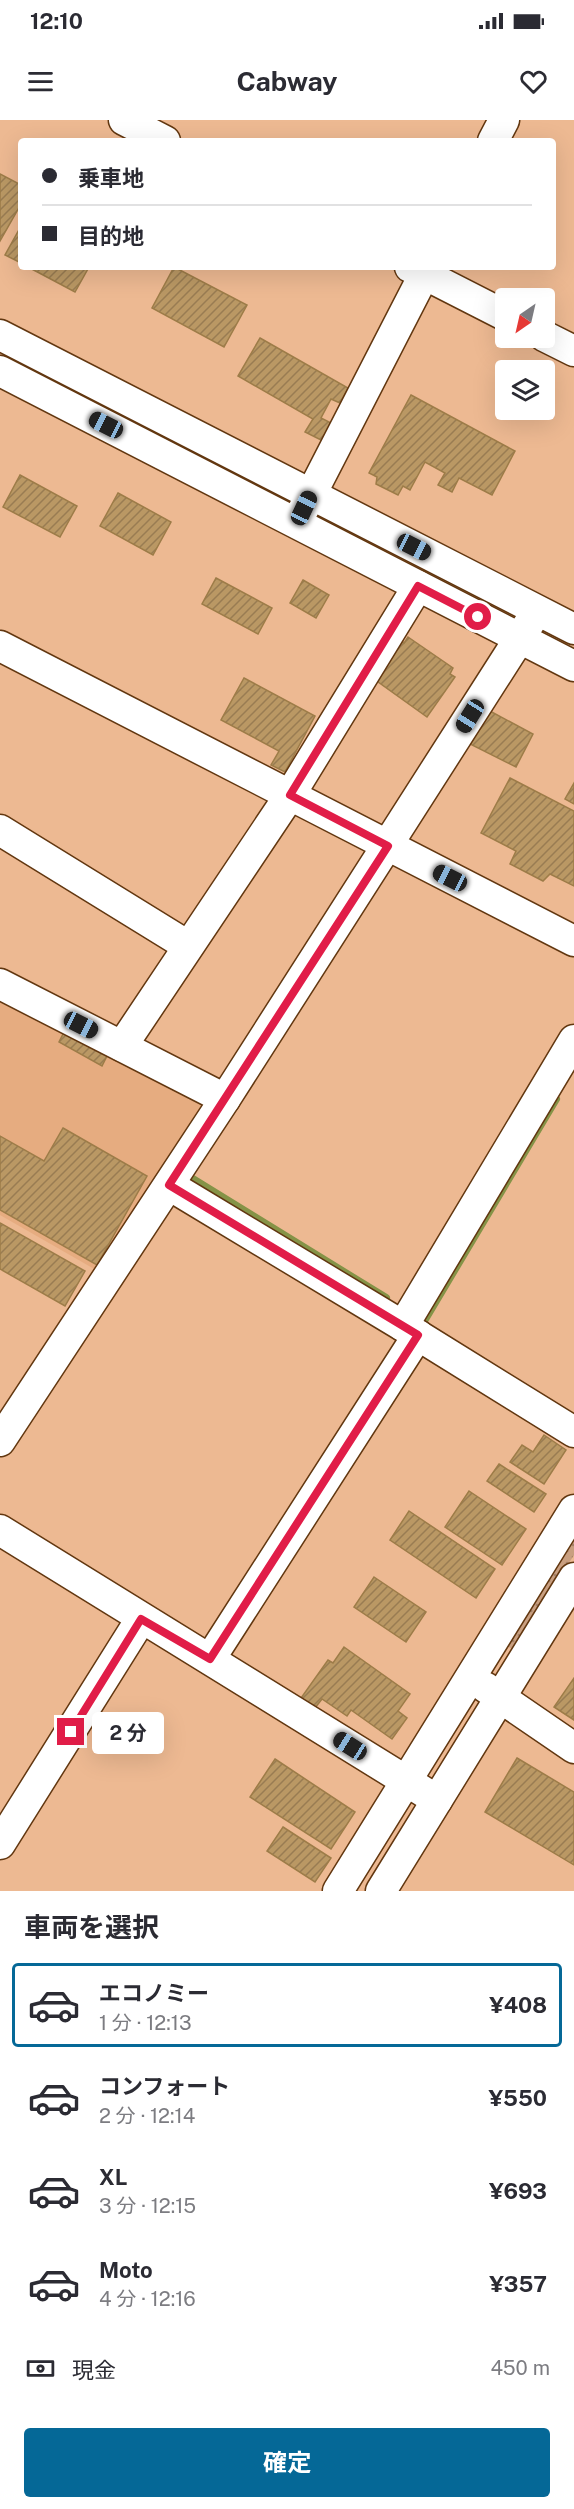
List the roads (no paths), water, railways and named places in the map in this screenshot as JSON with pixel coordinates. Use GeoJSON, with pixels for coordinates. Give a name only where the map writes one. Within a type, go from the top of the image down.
{"type":"FeatureCollection","features":[{"type":"Feature","properties":{"kind":"street"},"geometry":{"type":"LineString","coordinates":[[124,120],[159,138]]}},
{"type":"Feature","properties":{"kind":"street"},"geometry":{"type":"LineString","coordinates":[[495,138],[504,120]]}},
{"type":"Feature","properties":{"kind":"street"},"geometry":{"type":"LineString","coordinates":[[297,522],[421,270]]}},
{"type":"Feature","properties":{"kind":"street"},"geometry":{"type":"LineString","coordinates":[[423,270],[495,310]]}},
{"type":"Feature","properties":{"kind":"street"},"geometry":{"type":"LineString","coordinates":[[0,335],[574,629]]}},
{"type":"Feature","properties":{"kind":"street"},"geometry":{"type":"LineString","coordinates":[[555,342],[574,351]]}},
{"type":"Feature","properties":{"kind":"street"},"geometry":{"type":"LineString","coordinates":[[0,371],[574,666]]}},
{"type":"Feature","properties":{"kind":"street"},"geometry":{"type":"LineString","coordinates":[[122,1046],[290,795],[418,586]]}},
{"type":"Feature","properties":{"kind":"street"},"geometry":{"type":"LineString","coordinates":[[0,1440],[225,1099],[537,611]]}},
{"type":"Feature","properties":{"kind":"street"},"geometry":{"type":"LineString","coordinates":[[3,654],[290,795],[574,941]]}},
{"type":"Feature","properties":{"kind":"street"},"geometry":{"type":"LineString","coordinates":[[0,830],[188,946]]}},
{"type":"Feature","properties":{"kind":"street"},"geometry":{"type":"LineString","coordinates":[[0,984],[225,1099]]}},
{"type":"Feature","properties":{"kind":"street"},"geometry":{"type":"LineString","coordinates":[[210,1659],[411,1322],[574,1040]]}},
{"type":"Feature","properties":{"kind":"street"},"geometry":{"type":"LineString","coordinates":[[169,1185],[411,1322],[574,1432]]}},
{"type":"Feature","properties":{"kind":"street"},"geometry":{"type":"LineString","coordinates":[[338,1891],[574,1510]]}},
{"type":"Feature","properties":{"kind":"street"},"geometry":{"type":"LineString","coordinates":[[0,1530],[437,1800]]}},
{"type":"Feature","properties":{"kind":"street"},"geometry":{"type":"LineString","coordinates":[[381,1891],[574,1578]]}},
{"type":"Feature","properties":{"kind":"street"},"geometry":{"type":"LineString","coordinates":[[0,1844],[141,1619]]}},
{"type":"Feature","properties":{"kind":"street"},"geometry":{"type":"LineString","coordinates":[[470,1677],[574,1748]]}},
{"type":"Feature","properties":{"kind":"waterway"},"geometry":{"type":"LineString","coordinates":[[424,1321],[556,1099]]}},
{"type":"Feature","properties":{"kind":"waterway"},"geometry":{"type":"LineString","coordinates":[[191,1178],[386,1298]]}}]}
